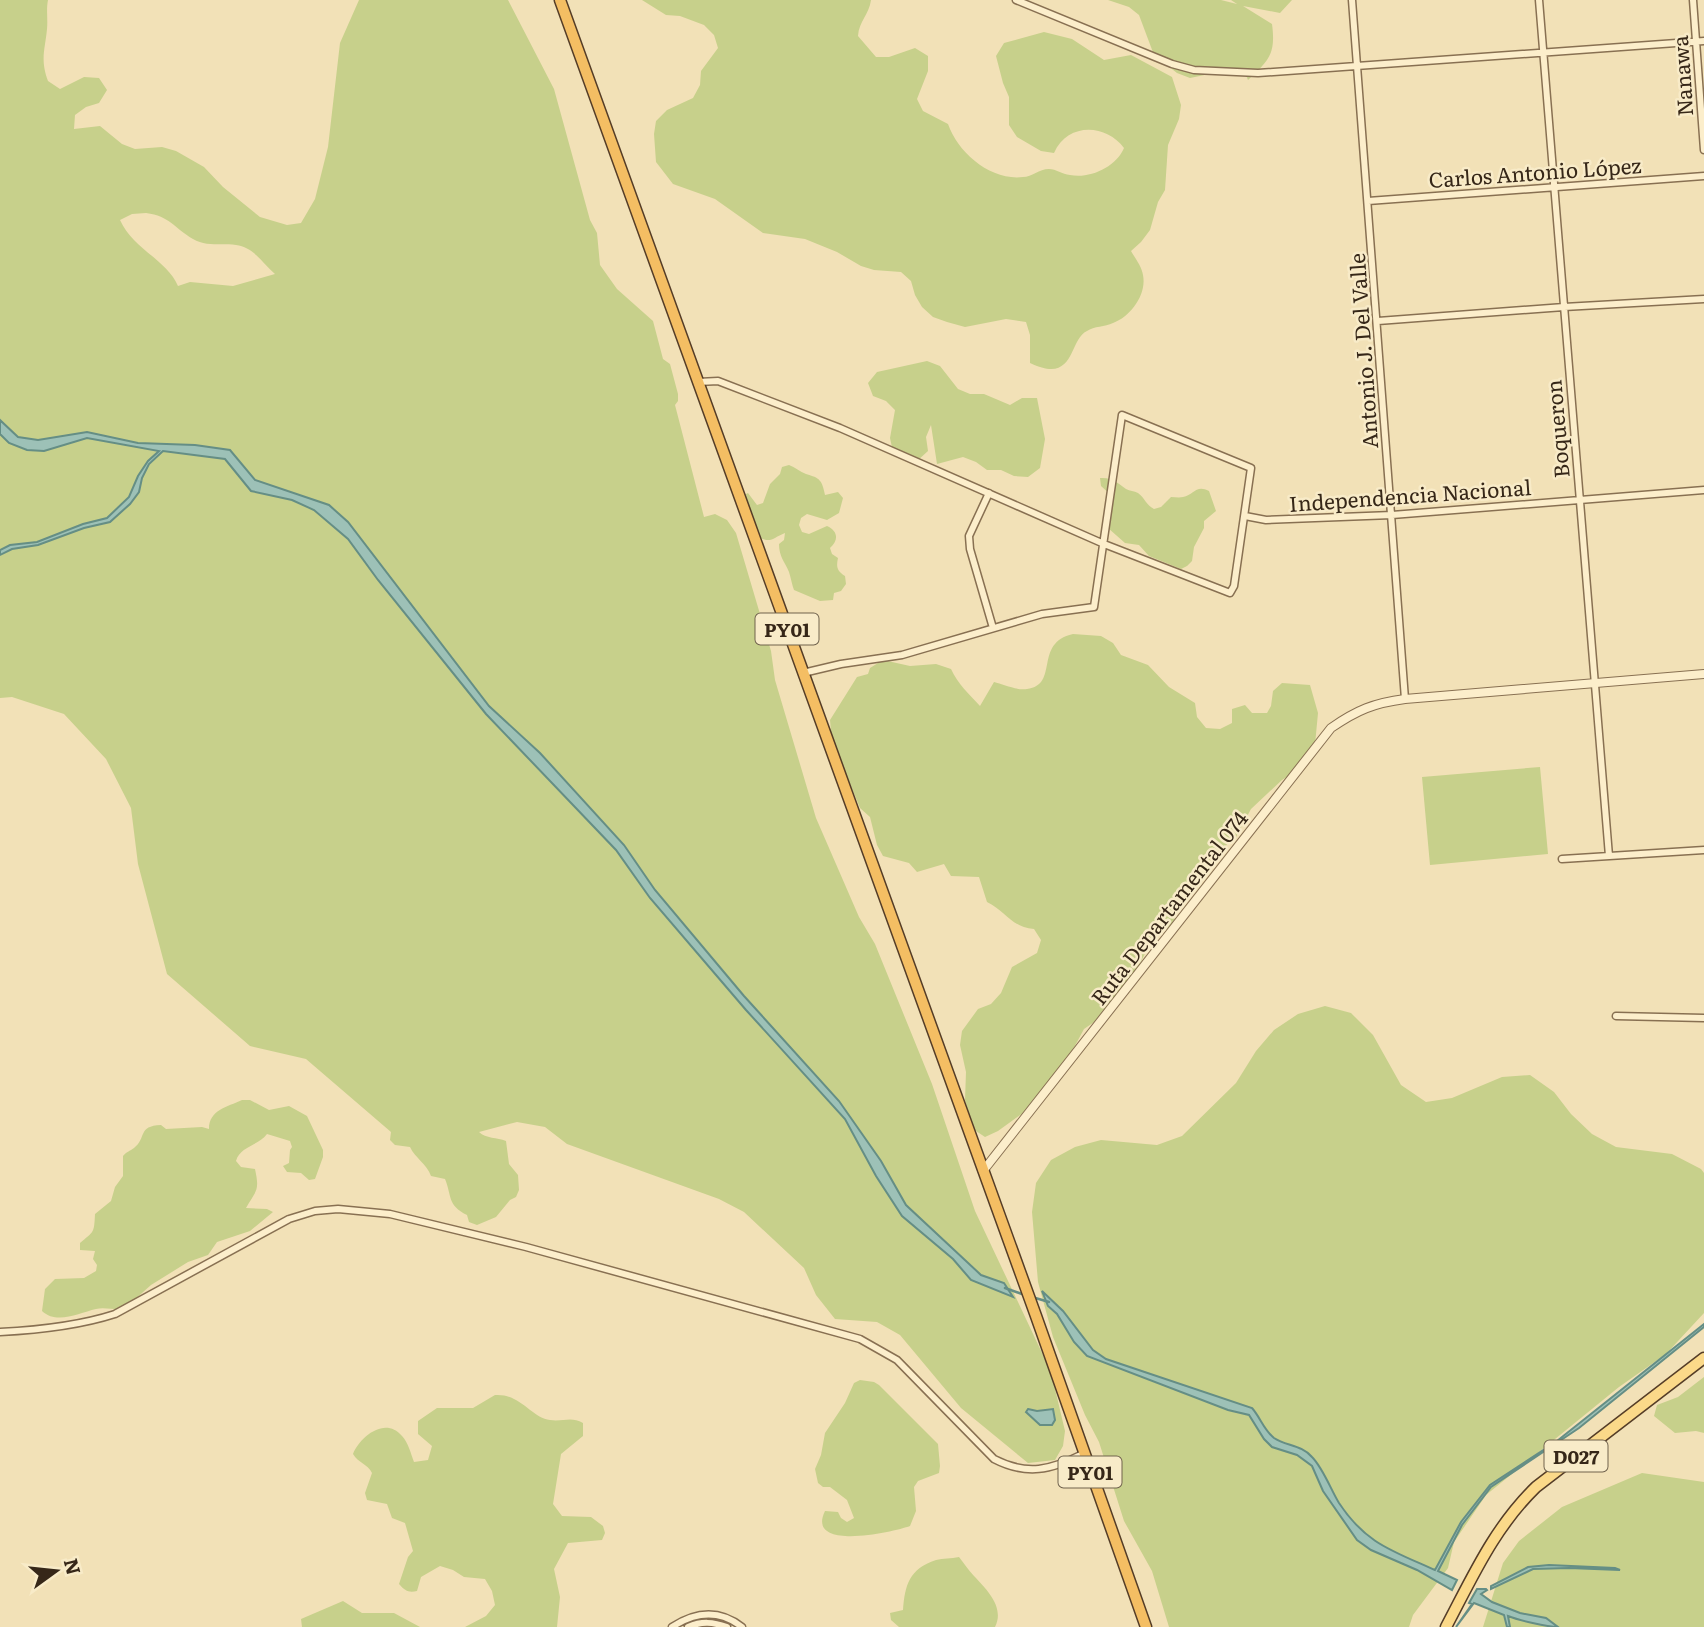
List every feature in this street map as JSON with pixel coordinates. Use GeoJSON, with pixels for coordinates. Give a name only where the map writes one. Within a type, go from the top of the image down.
{"type":"FeatureCollection","features":[{"type":"Feature","properties":{"kind":"highway","name":"PY01"},"geometry":{"type":"LineString","coordinates":[[560,0],[1146,1627]]}},
{"type":"Feature","properties":{"kind":"main road","name":"D027"},"geometry":{"type":"LineString","coordinates":[[1447,1627],[1500,1527],[1536,1487],[1704,1358]]}},
{"type":"Feature","properties":{"kind":"street"},"geometry":{"type":"LineString","coordinates":[[1016,0],[1172,64],[1194,70],[1258,73],[1704,41]]}},
{"type":"Feature","properties":{"kind":"street","name":"Antonio J. Del Valle"},"geometry":{"type":"LineString","coordinates":[[1352,0],[1405,699]]}},
{"type":"Feature","properties":{"kind":"street","name":"Boqueron"},"geometry":{"type":"LineString","coordinates":[[1539,0],[1609,856]]}},
{"type":"Feature","properties":{"kind":"street","name":"Nanawa"},"geometry":{"type":"LineString","coordinates":[[1693,0],[1704,150]]}},
{"type":"Feature","properties":{"kind":"street","name":"Carlos Antonio López"},"geometry":{"type":"LineString","coordinates":[[1368,201],[1704,176]]}},
{"type":"Feature","properties":{"kind":"street"},"geometry":{"type":"LineString","coordinates":[[1378,321],[1704,299]]}},
{"type":"Feature","properties":{"kind":"street"},"geometry":{"type":"LineString","coordinates":[[698,382],[718,381],[801,413],[1104,544],[1230,593],[1234,586],[1251,468],[1122,415],[1104,544],[1094,607],[1042,614],[902,655],[803,673]]}},
{"type":"Feature","properties":{"kind":"street","name":"Independencia Nacional"},"geometry":{"type":"LineString","coordinates":[[1245,516],[1266,520],[1392,515],[1704,490]]}},
{"type":"Feature","properties":{"kind":"street"},"geometry":{"type":"LineString","coordinates":[[989,494],[969,536],[993,628]]}},
{"type":"Feature","properties":{"kind":"street","name":"Ruta Departamental 074"},"geometry":{"type":"LineString","coordinates":[[983,1171],[1331,728],[1366,706],[1405,699],[1704,674]]}},
{"type":"Feature","properties":{"kind":"street"},"geometry":{"type":"LineString","coordinates":[[1562,859],[1704,850]]}},
{"type":"Feature","properties":{"kind":"street"},"geometry":{"type":"LineString","coordinates":[[1616,1016],[1704,1018]]}},
{"type":"Feature","properties":{"kind":"street"},"geometry":{"type":"LineString","coordinates":[[0,1332],[60,1326],[115,1314],[289,1219],[315,1211],[362,1210],[390,1213],[526,1247],[860,1339],[897,1360],[1002,1464],[1018,1469],[1048,1469],[1083,1454]]}},
{"type":"Feature","properties":{"kind":"street"},"geometry":{"type":"LineString","coordinates":[[672,1627],[684,1619],[717,1614],[743,1627]]}},
{"type":"Feature","properties":{"kind":"street"},"geometry":{"type":"LineString","coordinates":[[688,1627],[702,1622],[727,1627]]}},
{"type":"Feature","properties":{"kind":"green space"},"geometry":{"type":"Polygon","coordinates":[[[0,0],[48,0],[44,60],[48,81],[60,89],[84,77],[99,78],[107,90],[99,103],[86,107],[75,115],[74,129],[100,126],[122,144],[135,149],[162,147],[176,151],[204,167],[223,187],[260,217],[287,225],[301,223],[315,199],[328,147],[340,43],[359,0],[508,0],[554,89],[590,220],[597,233],[600,265],[617,289],[653,321],[663,359],[670,364],[678,394],[675,405],[704,517],[715,514],[727,520],[736,533],[771,651],[775,680],[816,818],[859,917],[875,944],[932,1084],[975,1211],[1051,1372],[1065,1431],[1063,1446],[1055,1460],[1028,1463],[961,1408],[900,1335],[877,1322],[835,1319],[816,1295],[804,1268],[744,1212],[719,1199],[567,1144],[545,1127],[517,1122],[479,1132],[506,1141],[509,1164],[518,1175],[519,1190],[516,1197],[510,1200],[496,1217],[477,1225],[469,1222],[467,1215],[453,1204],[445,1179],[431,1176],[410,1147],[395,1145],[390,1140],[391,1132],[306,1059],[250,1046],[167,974],[138,864],[131,808],[106,759],[64,714],[12,697],[0,698],[0,0]],[[132,214],[120,220],[133,239],[166,269],[178,286],[190,282],[233,286],[275,274],[258,256],[242,246],[198,241],[154,215],[132,214]]]}},
{"type":"Feature","properties":{"kind":"green space"},"geometry":{"type":"Polygon","coordinates":[[[642,0],[871,0],[858,36],[876,57],[889,57],[915,48],[928,56],[928,71],[917,99],[923,111],[948,124],[959,145],[977,163],[988,170],[1011,177],[1026,177],[1049,169],[1078,176],[1094,173],[1115,161],[1124,148],[1107,134],[1098,131],[1078,131],[1068,136],[1054,153],[1041,151],[1017,137],[1009,125],[1009,97],[996,56],[1004,43],[1044,32],[1072,39],[1104,60],[1131,55],[1172,77],[1181,105],[1179,119],[1168,145],[1165,190],[1158,202],[1150,230],[1131,251],[1140,266],[1144,283],[1136,304],[1119,320],[1090,329],[1081,336],[1063,365],[1056,369],[1045,368],[1030,363],[1030,335],[1026,322],[1006,319],[965,327],[933,317],[922,307],[911,281],[901,272],[861,266],[837,252],[805,239],[763,233],[715,199],[673,184],[656,162],[656,121],[667,110],[693,98],[700,85],[701,71],[718,48],[714,35],[704,25],[680,16],[666,15],[642,0]]]}},
{"type":"Feature","properties":{"kind":"green space"},"geometry":{"type":"Polygon","coordinates":[[[1108,0],[1221,0],[1237,4],[1231,0],[1292,0],[1280,13],[1243,6],[1272,24],[1273,34],[1269,56],[1248,80],[1246,75],[1219,72],[1190,78],[1177,73],[1154,55],[1139,15],[1129,7],[1108,0]]]}},
{"type":"Feature","properties":{"kind":"green space"},"geometry":{"type":"Polygon","coordinates":[[[927,361],[940,366],[958,389],[970,394],[984,394],[1010,405],[1022,398],[1037,398],[1045,439],[1040,468],[1028,477],[1014,476],[1001,470],[987,470],[963,457],[937,464],[931,425],[926,437],[928,451],[917,461],[904,460],[893,452],[890,438],[895,410],[886,401],[873,396],[868,383],[877,372],[927,361]]]}},
{"type":"Feature","properties":{"kind":"green space"},"geometry":{"type":"Polygon","coordinates":[[[789,465],[817,478],[825,495],[838,492],[843,498],[839,513],[827,520],[807,514],[801,518],[799,525],[802,532],[809,534],[827,526],[835,533],[835,542],[830,548],[832,554],[838,558],[838,568],[845,576],[846,584],[841,591],[834,593],[833,600],[820,601],[794,590],[779,549],[785,533],[768,540],[755,535],[742,496],[748,493],[757,505],[763,503],[770,484],[780,474],[782,467],[789,465]]]}},
{"type":"Feature","properties":{"kind":"green space"},"geometry":{"type":"Polygon","coordinates":[[[1100,478],[1111,479],[1138,493],[1154,509],[1161,507],[1171,497],[1187,496],[1198,489],[1209,491],[1216,511],[1204,521],[1204,528],[1194,547],[1192,561],[1181,569],[1149,556],[1139,545],[1125,543],[1108,528],[1111,495],[1101,486],[1100,478]]]}},
{"type":"Feature","properties":{"kind":"green space"},"geometry":{"type":"Polygon","coordinates":[[[1073,634],[1101,636],[1113,643],[1121,655],[1148,665],[1169,687],[1195,703],[1197,717],[1206,728],[1220,729],[1232,723],[1232,709],[1245,705],[1252,713],[1267,713],[1273,691],[1282,683],[1310,685],[1318,713],[1314,755],[1251,809],[1236,837],[1229,841],[1204,872],[1201,881],[1185,892],[1172,925],[1159,933],[1149,945],[1137,970],[1097,1020],[1084,1029],[1063,1068],[1034,1105],[985,1137],[973,1129],[965,1100],[966,1072],[960,1045],[962,1031],[978,1009],[991,1004],[1001,993],[1012,967],[1037,953],[1041,940],[1034,929],[1014,922],[987,902],[979,877],[951,876],[944,864],[917,872],[909,863],[883,856],[877,845],[870,817],[860,808],[848,779],[834,763],[830,720],[857,677],[868,674],[870,668],[883,660],[910,666],[936,664],[951,669],[960,684],[980,706],[994,682],[1019,689],[1037,686],[1046,672],[1054,646],[1061,639],[1073,634]]]}},
{"type":"Feature","properties":{"kind":"green space"},"geometry":{"type":"Polygon","coordinates":[[[1540,767],[1548,854],[1430,865],[1422,777],[1540,767]]]}},
{"type":"Feature","properties":{"kind":"green space"},"geometry":{"type":"Polygon","coordinates":[[[1325,1006],[1351,1013],[1373,1035],[1401,1085],[1426,1102],[1452,1098],[1502,1077],[1530,1075],[1554,1092],[1571,1114],[1592,1134],[1616,1147],[1672,1154],[1701,1169],[1704,1173],[1704,1313],[1666,1354],[1619,1387],[1486,1495],[1454,1542],[1448,1568],[1413,1615],[1409,1627],[1169,1627],[1152,1571],[1124,1521],[1099,1442],[1053,1337],[1038,1282],[1032,1212],[1036,1183],[1051,1160],[1075,1147],[1101,1140],[1157,1145],[1182,1136],[1236,1083],[1256,1051],[1274,1030],[1298,1014],[1325,1006]]]}},
{"type":"Feature","properties":{"kind":"green space"},"geometry":{"type":"Polygon","coordinates":[[[242,1100],[250,1100],[269,1110],[289,1106],[307,1116],[323,1150],[315,1179],[309,1180],[301,1173],[287,1172],[283,1166],[289,1163],[292,1147],[290,1141],[267,1134],[241,1152],[236,1161],[241,1167],[255,1169],[257,1187],[246,1208],[273,1212],[250,1231],[217,1242],[208,1255],[188,1262],[151,1285],[124,1309],[99,1308],[61,1318],[42,1311],[45,1289],[55,1279],[84,1278],[96,1271],[97,1265],[93,1259],[95,1251],[80,1250],[80,1243],[92,1232],[95,1214],[111,1201],[115,1187],[123,1176],[123,1156],[138,1144],[145,1130],[161,1125],[166,1129],[209,1129],[215,1113],[242,1100]]]}},
{"type":"Feature","properties":{"kind":"green space"},"geometry":{"type":"Polygon","coordinates":[[[1704,1377],[1704,1433],[1675,1433],[1654,1416],[1657,1405],[1678,1397],[1704,1377]]]}},
{"type":"Feature","properties":{"kind":"green space"},"geometry":{"type":"Polygon","coordinates":[[[860,1380],[879,1385],[938,1444],[940,1466],[939,1473],[918,1481],[914,1487],[916,1511],[910,1526],[871,1535],[839,1535],[828,1531],[822,1524],[825,1511],[838,1512],[847,1522],[854,1518],[847,1500],[830,1487],[823,1487],[818,1483],[815,1469],[825,1433],[845,1403],[854,1383],[860,1380]]]}},
{"type":"Feature","properties":{"kind":"green space"},"geometry":{"type":"Polygon","coordinates":[[[495,1395],[512,1398],[543,1418],[583,1423],[583,1436],[561,1454],[553,1504],[562,1516],[591,1517],[603,1526],[605,1533],[602,1540],[568,1543],[554,1569],[560,1597],[557,1627],[465,1627],[486,1616],[495,1605],[492,1591],[485,1579],[464,1577],[440,1566],[421,1577],[417,1591],[409,1592],[403,1588],[399,1584],[408,1557],[413,1551],[405,1523],[392,1518],[387,1504],[367,1500],[365,1493],[372,1473],[353,1454],[367,1436],[381,1428],[388,1428],[395,1430],[404,1439],[414,1462],[428,1460],[432,1446],[418,1434],[418,1421],[437,1408],[473,1408],[495,1395]]]}},
{"type":"Feature","properties":{"kind":"green space"},"geometry":{"type":"Polygon","coordinates":[[[1642,1473],[1704,1482],[1704,1627],[1483,1627],[1503,1563],[1519,1541],[1562,1507],[1642,1473]]]}},
{"type":"Feature","properties":{"kind":"green space"},"geometry":{"type":"Polygon","coordinates":[[[959,1557],[993,1599],[998,1613],[995,1627],[899,1627],[891,1620],[890,1613],[903,1610],[907,1586],[914,1573],[936,1560],[959,1557]]]}},
{"type":"Feature","properties":{"kind":"green space"},"geometry":{"type":"Polygon","coordinates":[[[343,1601],[362,1613],[394,1613],[420,1627],[302,1627],[301,1619],[343,1601]]]}},
{"type":"Feature","properties":{"kind":"water"},"geometry":{"type":"Polygon","coordinates":[[[0,420],[18,437],[38,440],[87,432],[138,443],[195,445],[230,450],[255,480],[329,505],[348,522],[489,706],[540,753],[624,845],[655,890],[744,996],[839,1101],[881,1161],[906,1205],[981,1275],[1004,1283],[1013,1297],[971,1280],[953,1259],[902,1216],[876,1176],[845,1119],[746,1010],[650,898],[616,850],[486,714],[348,539],[314,510],[292,500],[251,491],[225,459],[163,451],[149,464],[139,492],[110,522],[84,528],[38,545],[12,549],[0,555],[0,550],[10,545],[37,542],[83,524],[107,518],[129,497],[138,476],[159,451],[87,438],[44,451],[27,450],[9,443],[0,434],[0,420]]]}},
{"type":"Feature","properties":{"kind":"water"},"geometry":{"type":"Polygon","coordinates":[[[1042,1291],[1063,1311],[1093,1350],[1106,1359],[1252,1408],[1274,1438],[1304,1450],[1312,1457],[1339,1503],[1359,1528],[1381,1545],[1435,1570],[1461,1522],[1490,1485],[1557,1441],[1704,1324],[1704,1327],[1579,1428],[1491,1487],[1462,1525],[1438,1571],[1457,1580],[1452,1590],[1417,1570],[1371,1550],[1357,1540],[1323,1491],[1312,1466],[1297,1455],[1272,1447],[1249,1415],[1228,1410],[1087,1356],[1074,1342],[1057,1314],[1048,1306],[1042,1291]]]}},
{"type":"Feature","properties":{"kind":"water"},"geometry":{"type":"Polygon","coordinates":[[[1028,1409],[1053,1409],[1055,1420],[1052,1425],[1040,1425],[1026,1412],[1028,1409]]]}},
{"type":"Feature","properties":{"kind":"water"},"geometry":{"type":"Polygon","coordinates":[[[1549,1565],[1620,1570],[1533,1569],[1491,1589],[1491,1586],[1528,1567],[1549,1565]]]}},
{"type":"Feature","properties":{"kind":"water"},"geometry":{"type":"Polygon","coordinates":[[[1477,1589],[1486,1589],[1481,1594],[1492,1602],[1520,1613],[1546,1618],[1558,1627],[1508,1616],[1510,1627],[1507,1627],[1504,1615],[1474,1603],[1456,1627],[1472,1604],[1469,1603],[1477,1589]]]}},
{"type":"Feature","properties":{"kind":"waterway"},"geometry":{"type":"LineString","coordinates":[[1005,1288],[1022,1294]]}},
{"type":"Feature","properties":{"kind":"waterway"},"geometry":{"type":"LineString","coordinates":[[1032,1297],[1049,1302]]}}]}
